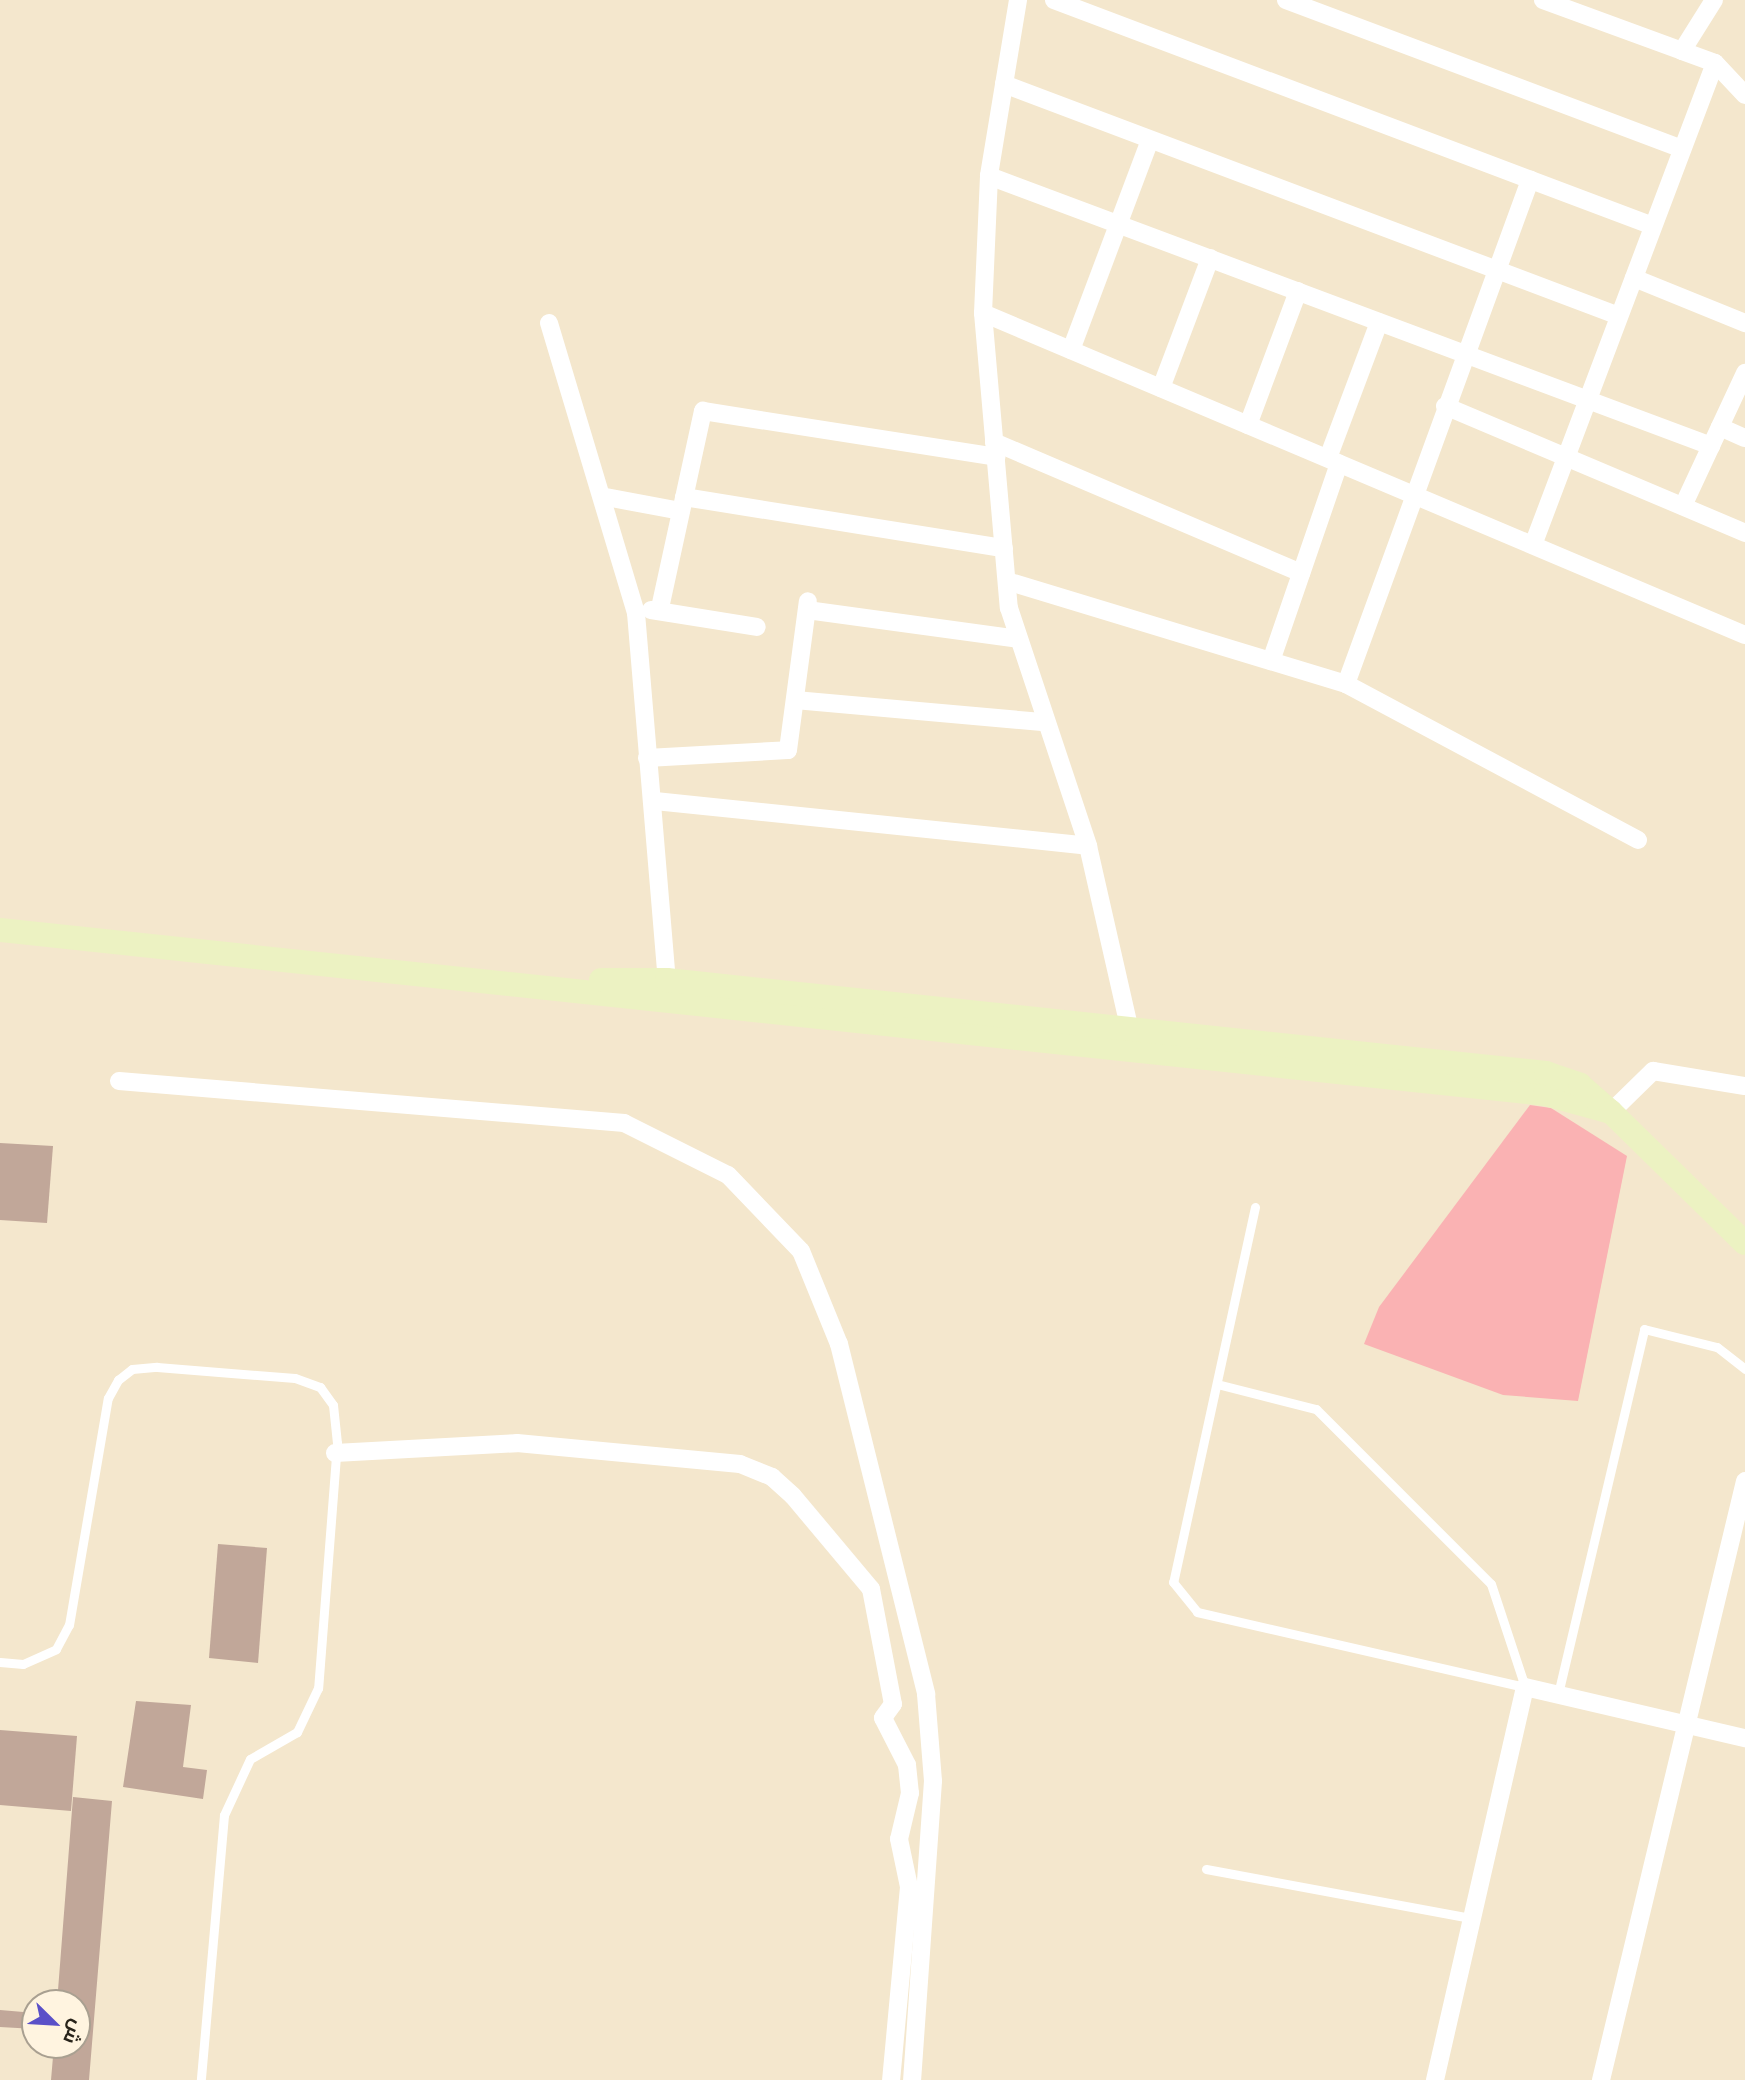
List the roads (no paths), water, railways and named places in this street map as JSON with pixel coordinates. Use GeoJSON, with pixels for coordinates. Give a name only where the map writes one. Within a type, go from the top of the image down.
{"type":"FeatureCollection","features":[{"type":"Feature","properties":{"kind":"street"},"geometry":{"type":"LineString","coordinates":[[1018,0],[989,176],[983,313],[1007,581],[1018,639],[1042,723],[1087,846],[1132,1040]]}},
{"type":"Feature","properties":{"kind":"street"},"geometry":{"type":"LineString","coordinates":[[1054,0],[1653,226]]}},
{"type":"Feature","properties":{"kind":"street"},"geometry":{"type":"LineString","coordinates":[[1286,0],[1682,149]]}},
{"type":"Feature","properties":{"kind":"street"},"geometry":{"type":"LineString","coordinates":[[1543,0],[1715,63],[1745,95]]}},
{"type":"Feature","properties":{"kind":"street"},"geometry":{"type":"LineString","coordinates":[[1682,51],[1714,0]]}},
{"type":"Feature","properties":{"kind":"street"},"geometry":{"type":"LineString","coordinates":[[1533,545],[1715,63]]}},
{"type":"Feature","properties":{"kind":"street"},"geometry":{"type":"LineString","coordinates":[[1004,84],[1619,316]]}},
{"type":"Feature","properties":{"kind":"street"},"geometry":{"type":"LineString","coordinates":[[1071,350],[1150,140]]}},
{"type":"Feature","properties":{"kind":"street"},"geometry":{"type":"LineString","coordinates":[[989,176],[1711,446]]}},
{"type":"Feature","properties":{"kind":"street"},"geometry":{"type":"LineString","coordinates":[[1346,684],[1412,494],[1530,180]]}},
{"type":"Feature","properties":{"kind":"street"},"geometry":{"type":"LineString","coordinates":[[1161,388],[1210,258]]}},
{"type":"Feature","properties":{"kind":"street"},"geometry":{"type":"LineString","coordinates":[[1634,278],[1745,323]]}},
{"type":"Feature","properties":{"kind":"street"},"geometry":{"type":"LineString","coordinates":[[1248,425],[1298,291]]}},
{"type":"Feature","properties":{"kind":"street"},"geometry":{"type":"LineString","coordinates":[[983,313],[1745,635]]}},
{"type":"Feature","properties":{"kind":"street"},"geometry":{"type":"LineString","coordinates":[[1271,661],[1379,321]]}},
{"type":"Feature","properties":{"kind":"street"},"geometry":{"type":"LineString","coordinates":[[549,323],[606,497],[636,613],[647,758],[655,801],[668,991]]}},
{"type":"Feature","properties":{"kind":"street"},"geometry":{"type":"LineString","coordinates":[[1683,506],[1745,373]]}},
{"type":"Feature","properties":{"kind":"street"},"geometry":{"type":"LineString","coordinates":[[1445,406],[1745,533]]}},
{"type":"Feature","properties":{"kind":"street"},"geometry":{"type":"LineString","coordinates":[[660,608],[703,411],[995,449],[1301,573]]}},
{"type":"Feature","properties":{"kind":"street"},"geometry":{"type":"LineString","coordinates":[[1720,427],[1745,438]]}},
{"type":"Feature","properties":{"kind":"street"},"geometry":{"type":"LineString","coordinates":[[606,497],[683,504],[1004,548]]}},
{"type":"Feature","properties":{"kind":"street"},"geometry":{"type":"LineString","coordinates":[[1007,581],[1346,684],[1638,840]]}},
{"type":"Feature","properties":{"kind":"street"},"geometry":{"type":"LineString","coordinates":[[647,758],[788,750],[807,606],[1018,639]]}},
{"type":"Feature","properties":{"kind":"street"},"geometry":{"type":"LineString","coordinates":[[636,613],[660,608],[757,626]]}},
{"type":"Feature","properties":{"kind":"street"},"geometry":{"type":"LineString","coordinates":[[794,700],[1042,723]]}},
{"type":"Feature","properties":{"kind":"street"},"geometry":{"type":"LineString","coordinates":[[655,801],[1087,846]]}},
{"type":"Feature","properties":{"kind":"street"},"geometry":{"type":"LineString","coordinates":[[0,930],[514,981],[668,991],[1132,1040],[1545,1094],[1611,1112],[1745,1243]]}},
{"type":"Feature","properties":{"kind":"street"},"geometry":{"type":"LineString","coordinates":[[1611,1112],[1653,1072],[1745,1086]]}},
{"type":"Feature","properties":{"kind":"street"},"geometry":{"type":"LineString","coordinates":[[119,1082],[624,1123],[660,1135],[728,1175],[801,1251],[839,1344],[926,1694],[933,1781],[912,2080]]}},
{"type":"Feature","properties":{"kind":"street"},"geometry":{"type":"LineString","coordinates":[[335,1453],[517,1443],[740,1464],[772,1477],[793,1496],[871,1589],[893,1704],[883,1718],[908,1765],[909,1793],[899,1839],[909,1887],[891,2080]]}},
{"type":"Feature","properties":{"kind":"street"},"geometry":{"type":"LineString","coordinates":[[1601,2080],[1683,1724],[1745,1481]]}},
{"type":"Feature","properties":{"kind":"street"},"geometry":{"type":"LineString","coordinates":[[1435,2080],[1525,1687],[1745,1738]]}},
{"type":"Feature","properties":{"kind":"lane"},"geometry":{"type":"LineString","coordinates":[[1255,1207],[1173,1582],[1197,1612],[1525,1687]]}},
{"type":"Feature","properties":{"kind":"lane"},"geometry":{"type":"LineString","coordinates":[[1558,1694],[1644,1329],[1717,1348],[1745,1369]]}},
{"type":"Feature","properties":{"kind":"lane"},"geometry":{"type":"LineString","coordinates":[[0,1662],[23,1664],[56,1649],[69,1625],[108,1398],[132,1369],[295,1378],[320,1387],[333,1405],[335,1453],[318,1688],[297,1732],[250,1759],[224,1815],[201,2080]]}},
{"type":"Feature","properties":{"kind":"lane"},"geometry":{"type":"LineString","coordinates":[[1217,1384],[1316,1409],[1491,1584],[1525,1687]]}},
{"type":"Feature","properties":{"kind":"lane"},"geometry":{"type":"LineString","coordinates":[[1206,1869],[1471,1919]]}}]}
